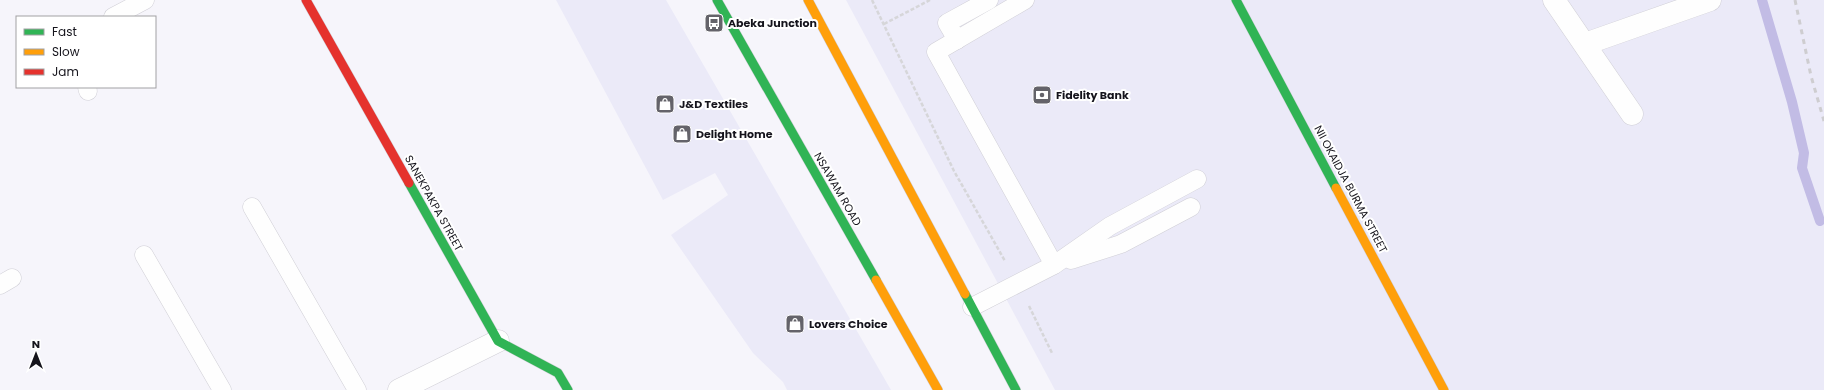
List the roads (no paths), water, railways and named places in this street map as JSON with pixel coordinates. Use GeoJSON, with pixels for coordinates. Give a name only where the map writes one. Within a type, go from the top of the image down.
{"type":"FeatureCollection","features":[{"type":"Feature","properties":{"kind":"main road","name":"SANEKPAKPA STREET"},"geometry":{"type":"LineString","coordinates":[[306,0],[498,341]]}},
{"type":"Feature","properties":{"kind":"main road","name":"NSAWAM ROAD"},"geometry":{"type":"LineString","coordinates":[[717,0],[938,390]]}},
{"type":"Feature","properties":{"kind":"main road"},"geometry":{"type":"LineString","coordinates":[[808,0],[1016,390]]}},
{"type":"Feature","properties":{"kind":"main road","name":"NII OKAIDJA BURMA STREET"},"geometry":{"type":"LineString","coordinates":[[1236,0],[1444,390]]}},
{"type":"Feature","properties":{"kind":"main road"},"geometry":{"type":"LineString","coordinates":[[498,341],[558,373],[568,390]]}},
{"type":"Feature","properties":{"kind":"street"},"geometry":{"type":"LineString","coordinates":[[1554,0],[1632,114]]}},
{"type":"Feature","properties":{"kind":"street"},"geometry":{"type":"LineString","coordinates":[[1585,44],[1710,0]]}},
{"type":"Feature","properties":{"kind":"street"},"geometry":{"type":"LineString","coordinates":[[399,390],[498,341]]}},
{"type":"Feature","properties":{"kind":"lane"},"geometry":{"type":"LineString","coordinates":[[115,16],[145,0]]}},
{"type":"Feature","properties":{"kind":"lane"},"geometry":{"type":"LineString","coordinates":[[958,40],[946,24],[989,0]]}},
{"type":"Feature","properties":{"kind":"lane"},"geometry":{"type":"LineString","coordinates":[[1026,0],[936,52],[1054,265]]}},
{"type":"Feature","properties":{"kind":"lane"},"geometry":{"type":"LineString","coordinates":[[972,307],[1054,265],[1110,226],[1197,179]]}},
{"type":"Feature","properties":{"kind":"lane"},"geometry":{"type":"LineString","coordinates":[[252,207],[357,390]]}},
{"type":"Feature","properties":{"kind":"lane"},"geometry":{"type":"LineString","coordinates":[[1054,265],[1121,244],[1191,207]]}},
{"type":"Feature","properties":{"kind":"lane"},"geometry":{"type":"LineString","coordinates":[[144,255],[222,390]]}},
{"type":"Feature","properties":{"kind":"waterway"},"geometry":{"type":"LineString","coordinates":[[1762,0],[1792,102],[1804,153],[1802,168],[1820,221]]}},
{"type":"Feature","properties":{"kind":"railway"},"geometry":{"type":"LineString","coordinates":[[1795,0],[1811,76],[1824,121]]}},
{"type":"Feature","properties":{"kind":"place","name":"Abeka Junction"},"geometry":{"type":"Point","coordinates":[714,23]}},
{"type":"Feature","properties":{"kind":"place","name":"Fidelity Bank"},"geometry":{"type":"Point","coordinates":[1042,95]}},
{"type":"Feature","properties":{"kind":"place","name":"J&D Textiles"},"geometry":{"type":"Point","coordinates":[665,104]}},
{"type":"Feature","properties":{"kind":"place","name":"Delight Home"},"geometry":{"type":"Point","coordinates":[682,134]}},
{"type":"Feature","properties":{"kind":"place","name":"Lovers Choice"},"geometry":{"type":"Point","coordinates":[795,324]}}]}
